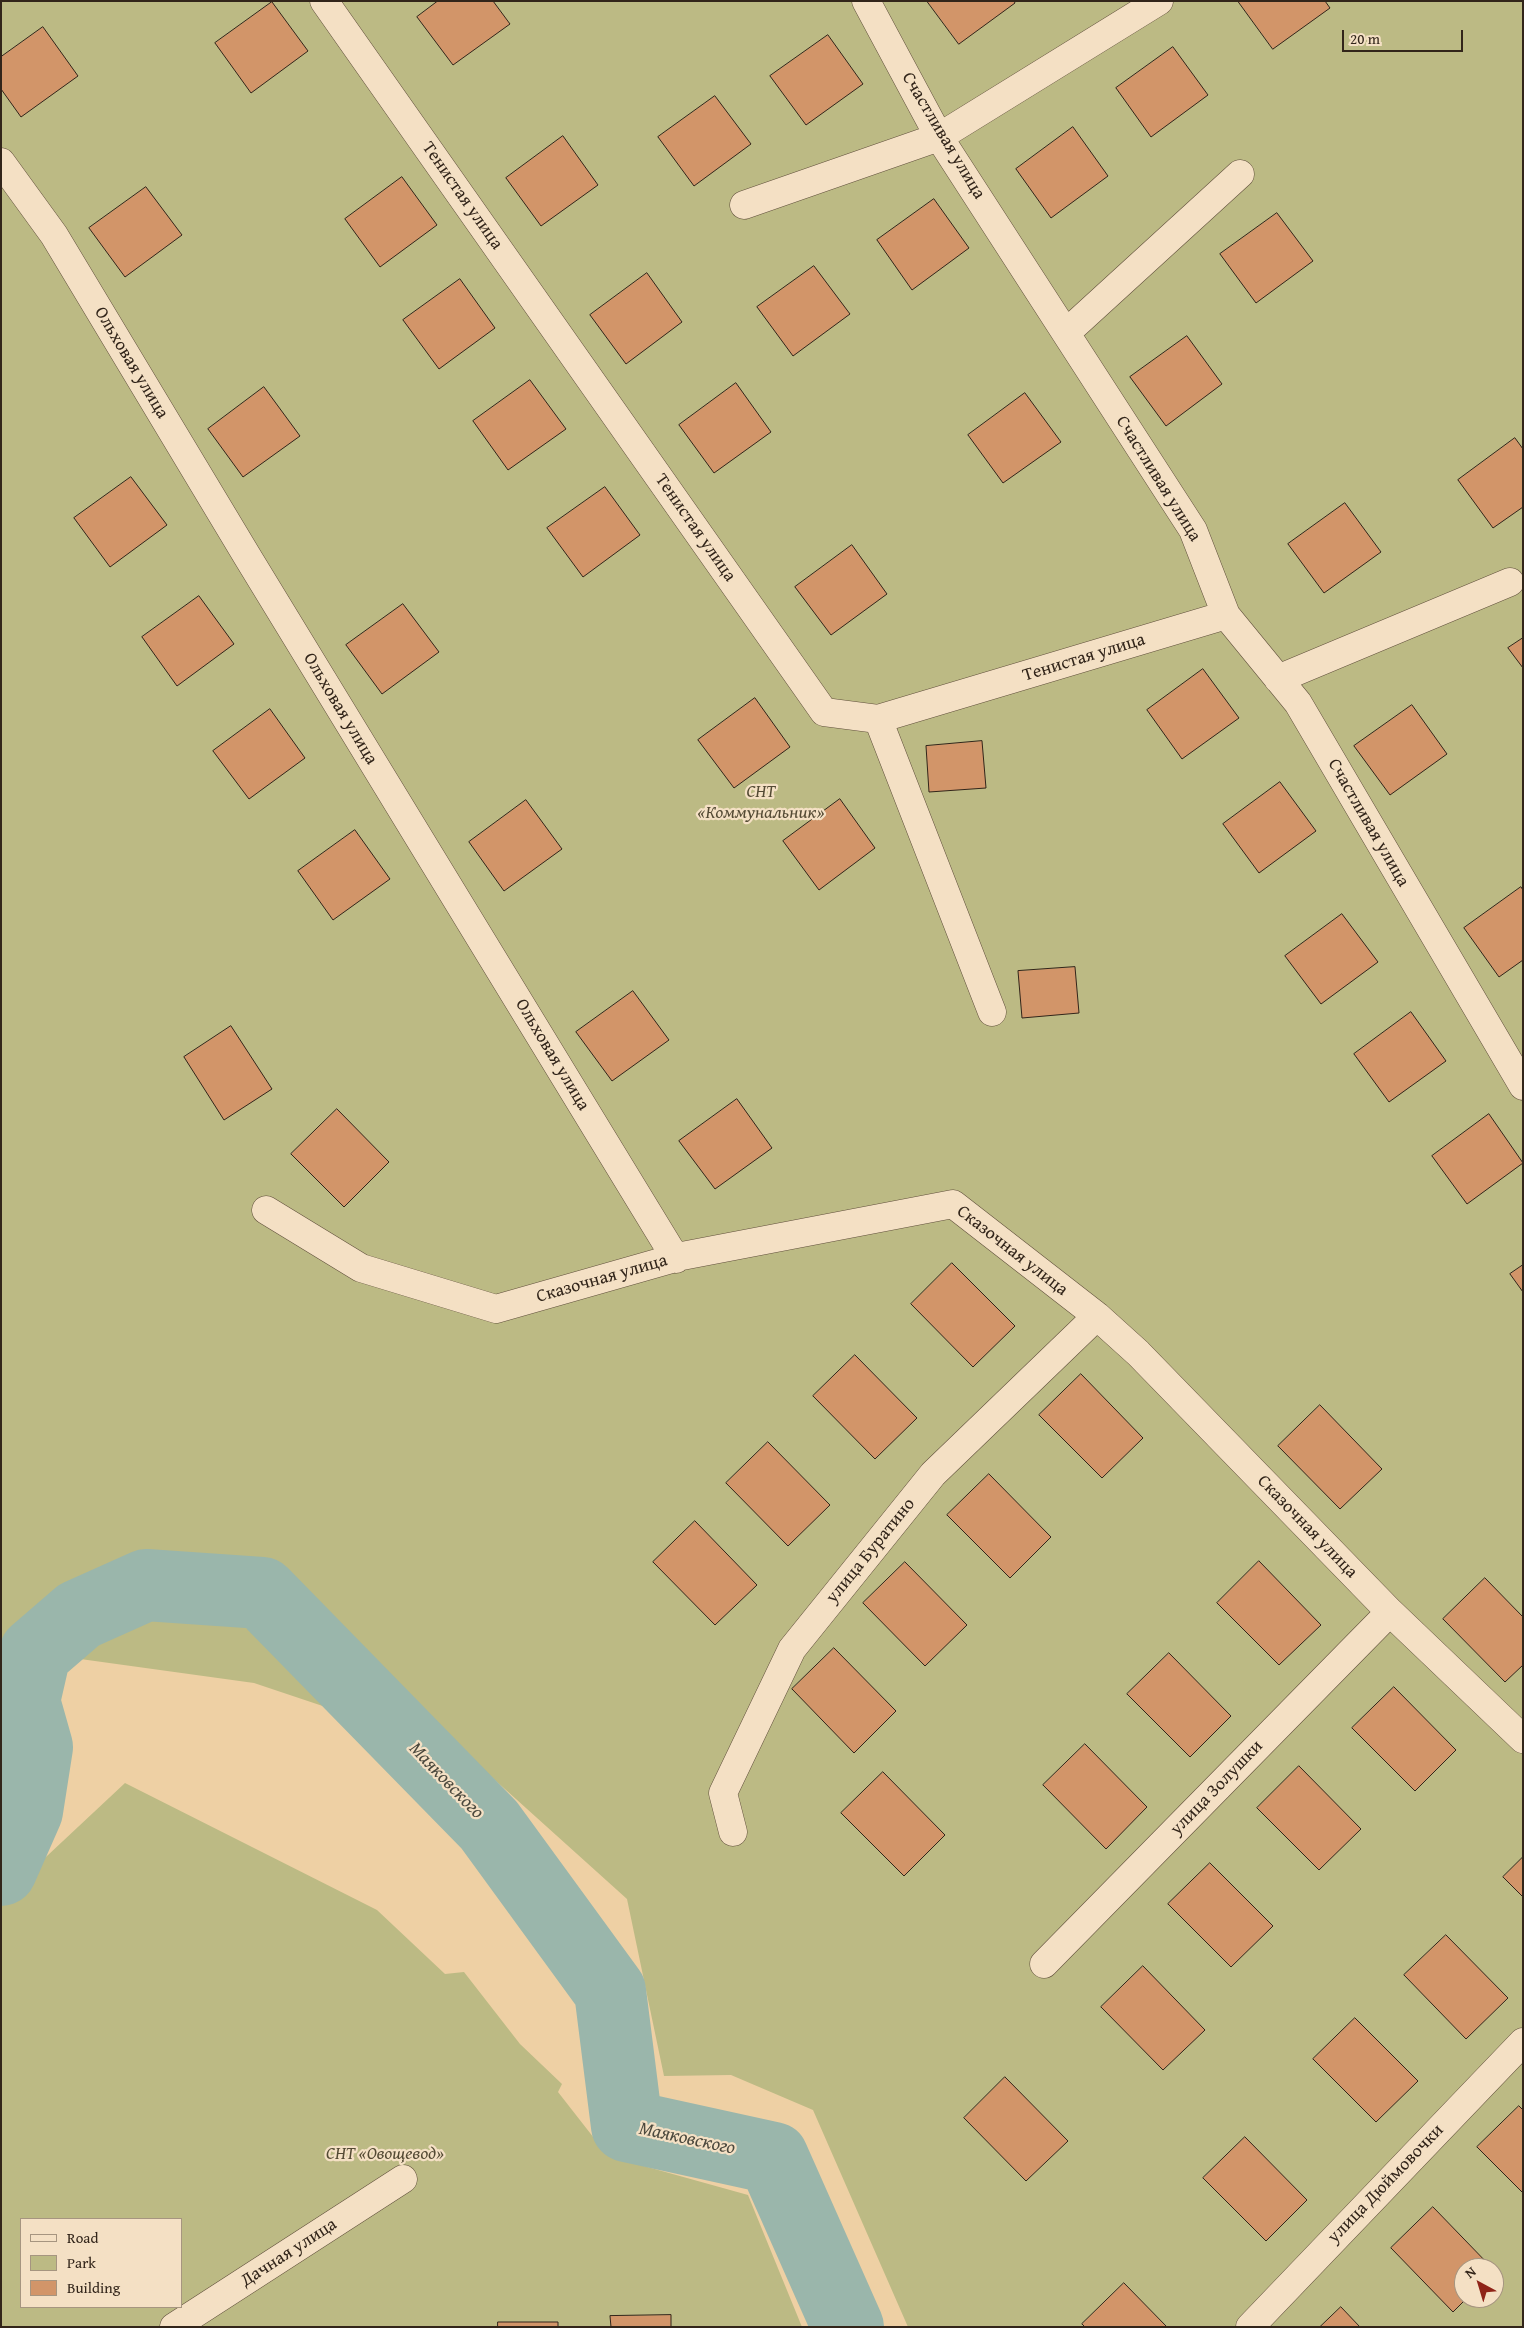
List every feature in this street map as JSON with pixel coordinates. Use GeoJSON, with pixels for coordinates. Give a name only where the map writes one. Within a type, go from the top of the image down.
{"type":"FeatureCollection","features":[{"type":"Feature","properties":{"kind":"street","name":"Тенистая улица"},"geometry":{"type":"LineString","coordinates":[[324,1],[824,712],[878,719],[1226,615]]}},
{"type":"Feature","properties":{"kind":"street","name":"Счастливая улица"},"geometry":{"type":"LineString","coordinates":[[866,1],[939,137],[1193,530],[1226,615],[1298,703],[1516,1059],[1523,1086]]}},
{"type":"Feature","properties":{"kind":"street"},"geometry":{"type":"LineString","coordinates":[[744,206],[939,137],[1159,1]]}},
{"type":"Feature","properties":{"kind":"street","name":"Ольховая улица"},"geometry":{"type":"LineString","coordinates":[[1,162],[54,235],[257,573],[676,1258]]}},
{"type":"Feature","properties":{"kind":"street"},"geometry":{"type":"LineString","coordinates":[[1066,333],[1240,174]]}},
{"type":"Feature","properties":{"kind":"street"},"geometry":{"type":"LineString","coordinates":[[1278,679],[1510,582]]}},
{"type":"Feature","properties":{"kind":"street"},"geometry":{"type":"LineString","coordinates":[[878,719],[992,1012]]}},
{"type":"Feature","properties":{"kind":"street","name":"Сказочная улица"},"geometry":{"type":"LineString","coordinates":[[266,1210],[361,1268],[496,1309],[676,1258],[954,1204],[1097,1316],[1138,1353],[1390,1612],[1523,1739]]}},
{"type":"Feature","properties":{"kind":"street","name":"улица Буратино"},"geometry":{"type":"LineString","coordinates":[[733,1832],[723,1793],[792,1649],[933,1474],[1097,1316]]}},
{"type":"Feature","properties":{"kind":"street","name":"улица Золушки"},"geometry":{"type":"LineString","coordinates":[[1044,1964],[1390,1612]]}},
{"type":"Feature","properties":{"kind":"street","name":"улица Дюймовочки"},"geometry":{"type":"LineString","coordinates":[[1250,2327],[1523,2042]]}},
{"type":"Feature","properties":{"kind":"street","name":"Дачная улица"},"geometry":{"type":"LineString","coordinates":[[174,2327],[403,2179]]}},
{"type":"Feature","properties":{"kind":"green space","name":"СНТ «Коммунальник»"},"geometry":{"type":"Polygon","coordinates":[[[1,1],[1523,1],[1523,2327],[908,2327],[813,2110],[731,2075],[664,2076],[627,1899],[466,1754],[254,1683],[8,1649],[1,1654],[1,1]]]}},
{"type":"Feature","properties":{"kind":"green space","name":"СНТ «Овощевод»"},"geometry":{"type":"Polygon","coordinates":[[[125,1783],[377,1910],[445,1974],[464,1972],[520,2044],[562,2084],[558,2092],[608,2156],[748,2195],[802,2327],[1,2327],[1,1899],[125,1783]]]}},
{"type":"Feature","properties":{"kind":"building"},"geometry":{"type":"Polygon","coordinates":[[[438,1],[493,1],[510,24],[453,65],[417,17],[438,1]]]}},
{"type":"Feature","properties":{"kind":"building"},"geometry":{"type":"Polygon","coordinates":[[[927,1],[1014,1],[1015,3],[959,44],[927,1]]]}},
{"type":"Feature","properties":{"kind":"building"},"geometry":{"type":"Polygon","coordinates":[[[1238,1],[1325,1],[1330,8],[1273,49],[1238,1]]]}},
{"type":"Feature","properties":{"kind":"building"},"geometry":{"type":"Polygon","coordinates":[[[272,2],[308,51],[251,93],[215,43],[272,2]]]}},
{"type":"Feature","properties":{"kind":"building"},"geometry":{"type":"Polygon","coordinates":[[[43,27],[78,76],[21,117],[1,89],[1,57],[43,27]]]}},
{"type":"Feature","properties":{"kind":"building"},"geometry":{"type":"Polygon","coordinates":[[[828,35],[863,84],[806,125],[770,76],[828,35]]]}},
{"type":"Feature","properties":{"kind":"building"},"geometry":{"type":"Polygon","coordinates":[[[1173,47],[1208,95],[1151,137],[1116,88],[1173,47]]]}},
{"type":"Feature","properties":{"kind":"building"},"geometry":{"type":"Polygon","coordinates":[[[715,96],[751,144],[694,186],[658,137],[715,96]]]}},
{"type":"Feature","properties":{"kind":"building"},"geometry":{"type":"Polygon","coordinates":[[[1073,127],[1108,176],[1051,218],[1016,169],[1073,127]]]}},
{"type":"Feature","properties":{"kind":"building"},"geometry":{"type":"Polygon","coordinates":[[[563,136],[598,185],[541,226],[506,178],[563,136]]]}},
{"type":"Feature","properties":{"kind":"building"},"geometry":{"type":"Polygon","coordinates":[[[402,177],[437,225],[380,267],[345,219],[402,177]]]}},
{"type":"Feature","properties":{"kind":"building"},"geometry":{"type":"Polygon","coordinates":[[[146,187],[182,235],[125,277],[89,228],[146,187]]]}},
{"type":"Feature","properties":{"kind":"building"},"geometry":{"type":"Polygon","coordinates":[[[934,199],[969,248],[912,290],[877,240],[934,199]]]}},
{"type":"Feature","properties":{"kind":"building"},"geometry":{"type":"Polygon","coordinates":[[[1277,213],[1313,261],[1256,303],[1220,254],[1277,213]]]}},
{"type":"Feature","properties":{"kind":"building"},"geometry":{"type":"Polygon","coordinates":[[[814,266],[850,314],[793,356],[757,307],[814,266]]]}},
{"type":"Feature","properties":{"kind":"building"},"geometry":{"type":"Polygon","coordinates":[[[647,273],[682,322],[626,364],[590,315],[647,273]]]}},
{"type":"Feature","properties":{"kind":"building"},"geometry":{"type":"Polygon","coordinates":[[[460,279],[495,328],[439,369],[403,320],[460,279]]]}},
{"type":"Feature","properties":{"kind":"building"},"geometry":{"type":"Polygon","coordinates":[[[1187,336],[1222,384],[1166,426],[1130,377],[1187,336]]]}},
{"type":"Feature","properties":{"kind":"building"},"geometry":{"type":"Polygon","coordinates":[[[530,380],[566,429],[508,470],[473,421],[530,380]]]}},
{"type":"Feature","properties":{"kind":"building"},"geometry":{"type":"Polygon","coordinates":[[[736,383],[771,432],[714,473],[679,425],[736,383]]]}},
{"type":"Feature","properties":{"kind":"building"},"geometry":{"type":"Polygon","coordinates":[[[264,387],[300,436],[243,477],[208,429],[264,387]]]}},
{"type":"Feature","properties":{"kind":"building"},"geometry":{"type":"Polygon","coordinates":[[[1025,393],[1061,442],[1003,483],[968,435],[1025,393]]]}},
{"type":"Feature","properties":{"kind":"building"},"geometry":{"type":"Polygon","coordinates":[[[1515,438],[1523,449],[1523,507],[1493,528],[1458,480],[1515,438]]]}},
{"type":"Feature","properties":{"kind":"building"},"geometry":{"type":"Polygon","coordinates":[[[131,477],[167,525],[110,567],[74,518],[131,477]]]}},
{"type":"Feature","properties":{"kind":"building"},"geometry":{"type":"Polygon","coordinates":[[[605,487],[640,535],[583,577],[547,528],[605,487]]]}},
{"type":"Feature","properties":{"kind":"building"},"geometry":{"type":"Polygon","coordinates":[[[1345,503],[1381,552],[1324,593],[1288,544],[1345,503]]]}},
{"type":"Feature","properties":{"kind":"building"},"geometry":{"type":"Polygon","coordinates":[[[852,545],[887,594],[831,635],[795,587],[852,545]]]}},
{"type":"Feature","properties":{"kind":"building"},"geometry":{"type":"Polygon","coordinates":[[[199,596],[234,644],[177,686],[142,637],[199,596]]]}},
{"type":"Feature","properties":{"kind":"building"},"geometry":{"type":"Polygon","coordinates":[[[403,604],[439,652],[382,694],[346,645],[403,604]]]}},
{"type":"Feature","properties":{"kind":"building"},"geometry":{"type":"Polygon","coordinates":[[[1523,638],[1523,668],[1508,648],[1523,638]]]}},
{"type":"Feature","properties":{"kind":"building"},"geometry":{"type":"Polygon","coordinates":[[[1203,669],[1239,718],[1182,759],[1147,710],[1203,669]]]}},
{"type":"Feature","properties":{"kind":"building"},"geometry":{"type":"Polygon","coordinates":[[[755,698],[790,747],[734,788],[698,740],[755,698]]]}},
{"type":"Feature","properties":{"kind":"building"},"geometry":{"type":"Polygon","coordinates":[[[1412,705],[1447,754],[1390,795],[1354,746],[1412,705]]]}},
{"type":"Feature","properties":{"kind":"building"},"geometry":{"type":"Polygon","coordinates":[[[270,709],[305,758],[249,799],[213,751],[270,709]]]}},
{"type":"Feature","properties":{"kind":"building"},"geometry":{"type":"Polygon","coordinates":[[[982,741],[986,788],[929,792],[926,746],[982,741]]]}},
{"type":"Feature","properties":{"kind":"building"},"geometry":{"type":"Polygon","coordinates":[[[1280,782],[1316,831],[1259,873],[1223,824],[1280,782]]]}},
{"type":"Feature","properties":{"kind":"building"},"geometry":{"type":"Polygon","coordinates":[[[840,799],[875,848],[819,890],[783,841],[840,799]]]}},
{"type":"Feature","properties":{"kind":"building"},"geometry":{"type":"Polygon","coordinates":[[[526,800],[562,849],[504,891],[469,842],[526,800]]]}},
{"type":"Feature","properties":{"kind":"building"},"geometry":{"type":"Polygon","coordinates":[[[355,830],[390,879],[333,920],[298,871],[355,830]]]}},
{"type":"Feature","properties":{"kind":"building"},"geometry":{"type":"Polygon","coordinates":[[[1521,887],[1523,890],[1523,960],[1499,977],[1464,928],[1521,887]]]}},
{"type":"Feature","properties":{"kind":"building"},"geometry":{"type":"Polygon","coordinates":[[[1342,914],[1378,962],[1321,1004],[1285,956],[1342,914]]]}},
{"type":"Feature","properties":{"kind":"building"},"geometry":{"type":"Polygon","coordinates":[[[1075,967],[1079,1013],[1022,1018],[1018,971],[1075,967]]]}},
{"type":"Feature","properties":{"kind":"building"},"geometry":{"type":"Polygon","coordinates":[[[633,991],[669,1040],[612,1081],[576,1032],[633,991]]]}},
{"type":"Feature","properties":{"kind":"building"},"geometry":{"type":"Polygon","coordinates":[[[1411,1012],[1446,1061],[1389,1102],[1354,1054],[1411,1012]]]}},
{"type":"Feature","properties":{"kind":"building"},"geometry":{"type":"Polygon","coordinates":[[[231,1026],[272,1089],[224,1120],[184,1057],[231,1026]]]}},
{"type":"Feature","properties":{"kind":"building"},"geometry":{"type":"Polygon","coordinates":[[[737,1099],[772,1148],[715,1189],[679,1141],[737,1099]]]}},
{"type":"Feature","properties":{"kind":"building"},"geometry":{"type":"Polygon","coordinates":[[[337,1109],[389,1162],[344,1207],[291,1154],[337,1109]]]}},
{"type":"Feature","properties":{"kind":"building"},"geometry":{"type":"Polygon","coordinates":[[[1489,1114],[1523,1163],[1467,1204],[1432,1156],[1489,1114]]]}},
{"type":"Feature","properties":{"kind":"building"},"geometry":{"type":"Polygon","coordinates":[[[952,1263],[1015,1326],[973,1367],[911,1304],[952,1263]]]}},
{"type":"Feature","properties":{"kind":"building"},"geometry":{"type":"Polygon","coordinates":[[[1523,1265],[1523,1292],[1510,1274],[1523,1265]]]}},
{"type":"Feature","properties":{"kind":"building"},"geometry":{"type":"Polygon","coordinates":[[[855,1355],[917,1418],[875,1459],[813,1396],[855,1355]]]}},
{"type":"Feature","properties":{"kind":"building"},"geometry":{"type":"Polygon","coordinates":[[[1081,1374],[1143,1438],[1102,1478],[1039,1415],[1081,1374]]]}},
{"type":"Feature","properties":{"kind":"building"},"geometry":{"type":"Polygon","coordinates":[[[1320,1405],[1382,1469],[1340,1509],[1278,1446],[1320,1405]]]}},
{"type":"Feature","properties":{"kind":"building"},"geometry":{"type":"Polygon","coordinates":[[[768,1442],[830,1505],[788,1546],[726,1483],[768,1442]]]}},
{"type":"Feature","properties":{"kind":"building"},"geometry":{"type":"Polygon","coordinates":[[[989,1474],[1051,1537],[1010,1578],[947,1515],[989,1474]]]}},
{"type":"Feature","properties":{"kind":"building"},"geometry":{"type":"Polygon","coordinates":[[[695,1521],[757,1585],[715,1625],[653,1562],[695,1521]]]}},
{"type":"Feature","properties":{"kind":"building"},"geometry":{"type":"Polygon","coordinates":[[[1259,1561],[1321,1625],[1279,1665],[1217,1603],[1259,1561]]]}},
{"type":"Feature","properties":{"kind":"building"},"geometry":{"type":"Polygon","coordinates":[[[905,1562],[967,1625],[925,1666],[863,1603],[905,1562]]]}},
{"type":"Feature","properties":{"kind":"building"},"geometry":{"type":"Polygon","coordinates":[[[1485,1578],[1523,1617],[1523,1665],[1505,1682],[1443,1619],[1485,1578]]]}},
{"type":"Feature","properties":{"kind":"building"},"geometry":{"type":"Polygon","coordinates":[[[834,1648],[896,1711],[854,1753],[792,1689],[834,1648]]]}},
{"type":"Feature","properties":{"kind":"building"},"geometry":{"type":"Polygon","coordinates":[[[1169,1653],[1231,1716],[1190,1757],[1127,1694],[1169,1653]]]}},
{"type":"Feature","properties":{"kind":"building"},"geometry":{"type":"Polygon","coordinates":[[[1394,1687],[1456,1750],[1415,1791],[1352,1728],[1394,1687]]]}},
{"type":"Feature","properties":{"kind":"building"},"geometry":{"type":"Polygon","coordinates":[[[1085,1744],[1147,1807],[1106,1849],[1043,1785],[1085,1744]]]}},
{"type":"Feature","properties":{"kind":"building"},"geometry":{"type":"Polygon","coordinates":[[[1299,1766],[1361,1829],[1319,1870],[1257,1808],[1299,1766]]]}},
{"type":"Feature","properties":{"kind":"building"},"geometry":{"type":"Polygon","coordinates":[[[883,1772],[945,1835],[904,1876],[841,1813],[883,1772]]]}},
{"type":"Feature","properties":{"kind":"building"},"geometry":{"type":"Polygon","coordinates":[[[1523,1857],[1523,1897],[1503,1877],[1523,1857]]]}},
{"type":"Feature","properties":{"kind":"building"},"geometry":{"type":"Polygon","coordinates":[[[1210,1863],[1273,1926],[1231,1967],[1168,1904],[1210,1863]]]}},
{"type":"Feature","properties":{"kind":"building"},"geometry":{"type":"Polygon","coordinates":[[[1446,1935],[1508,1998],[1466,2039],[1404,1975],[1446,1935]]]}},
{"type":"Feature","properties":{"kind":"building"},"geometry":{"type":"Polygon","coordinates":[[[1143,1966],[1205,2030],[1163,2070],[1101,2007],[1143,1966]]]}},
{"type":"Feature","properties":{"kind":"building"},"geometry":{"type":"Polygon","coordinates":[[[1355,2018],[1418,2081],[1376,2122],[1313,2059],[1355,2018]]]}},
{"type":"Feature","properties":{"kind":"building"},"geometry":{"type":"Polygon","coordinates":[[[1005,2077],[1068,2141],[1026,2181],[964,2118],[1005,2077]]]}},
{"type":"Feature","properties":{"kind":"building"},"geometry":{"type":"Polygon","coordinates":[[[1519,2106],[1523,2110],[1523,2193],[1477,2147],[1519,2106]]]}},
{"type":"Feature","properties":{"kind":"building"},"geometry":{"type":"Polygon","coordinates":[[[1245,2137],[1307,2200],[1266,2241],[1203,2178],[1245,2137]]]}},
{"type":"Feature","properties":{"kind":"building"},"geometry":{"type":"Polygon","coordinates":[[[1433,2207],[1482,2258],[1454,2258],[1454,2308],[1457,2308],[1453,2312],[1391,2248],[1433,2207]]]}},
{"type":"Feature","properties":{"kind":"building"},"geometry":{"type":"Polygon","coordinates":[[[1124,2283],[1167,2327],[1085,2327],[1082,2324],[1124,2283]]]}},
{"type":"Feature","properties":{"kind":"building"},"geometry":{"type":"Polygon","coordinates":[[[1341,2307],[1360,2327],[1320,2327],[1341,2307]]]}},
{"type":"Feature","properties":{"kind":"building"},"geometry":{"type":"Polygon","coordinates":[[[671,2315],[671,2327],[611,2327],[610,2316],[671,2315]]]}},
{"type":"Feature","properties":{"kind":"building"},"geometry":{"type":"Polygon","coordinates":[[[498,2322],[558,2322],[558,2327],[498,2327],[498,2322]]]}},
{"type":"Feature","properties":{"kind":"waterway","name":"Маяковского"},"geometry":{"type":"LineString","coordinates":[[1,1870],[27,1811],[37,1747],[24,1701],[35,1653],[79,1615],[146,1585],[262,1593],[489,1825],[610,1991],[627,2126],[773,2158],[848,2327]]}}]}
